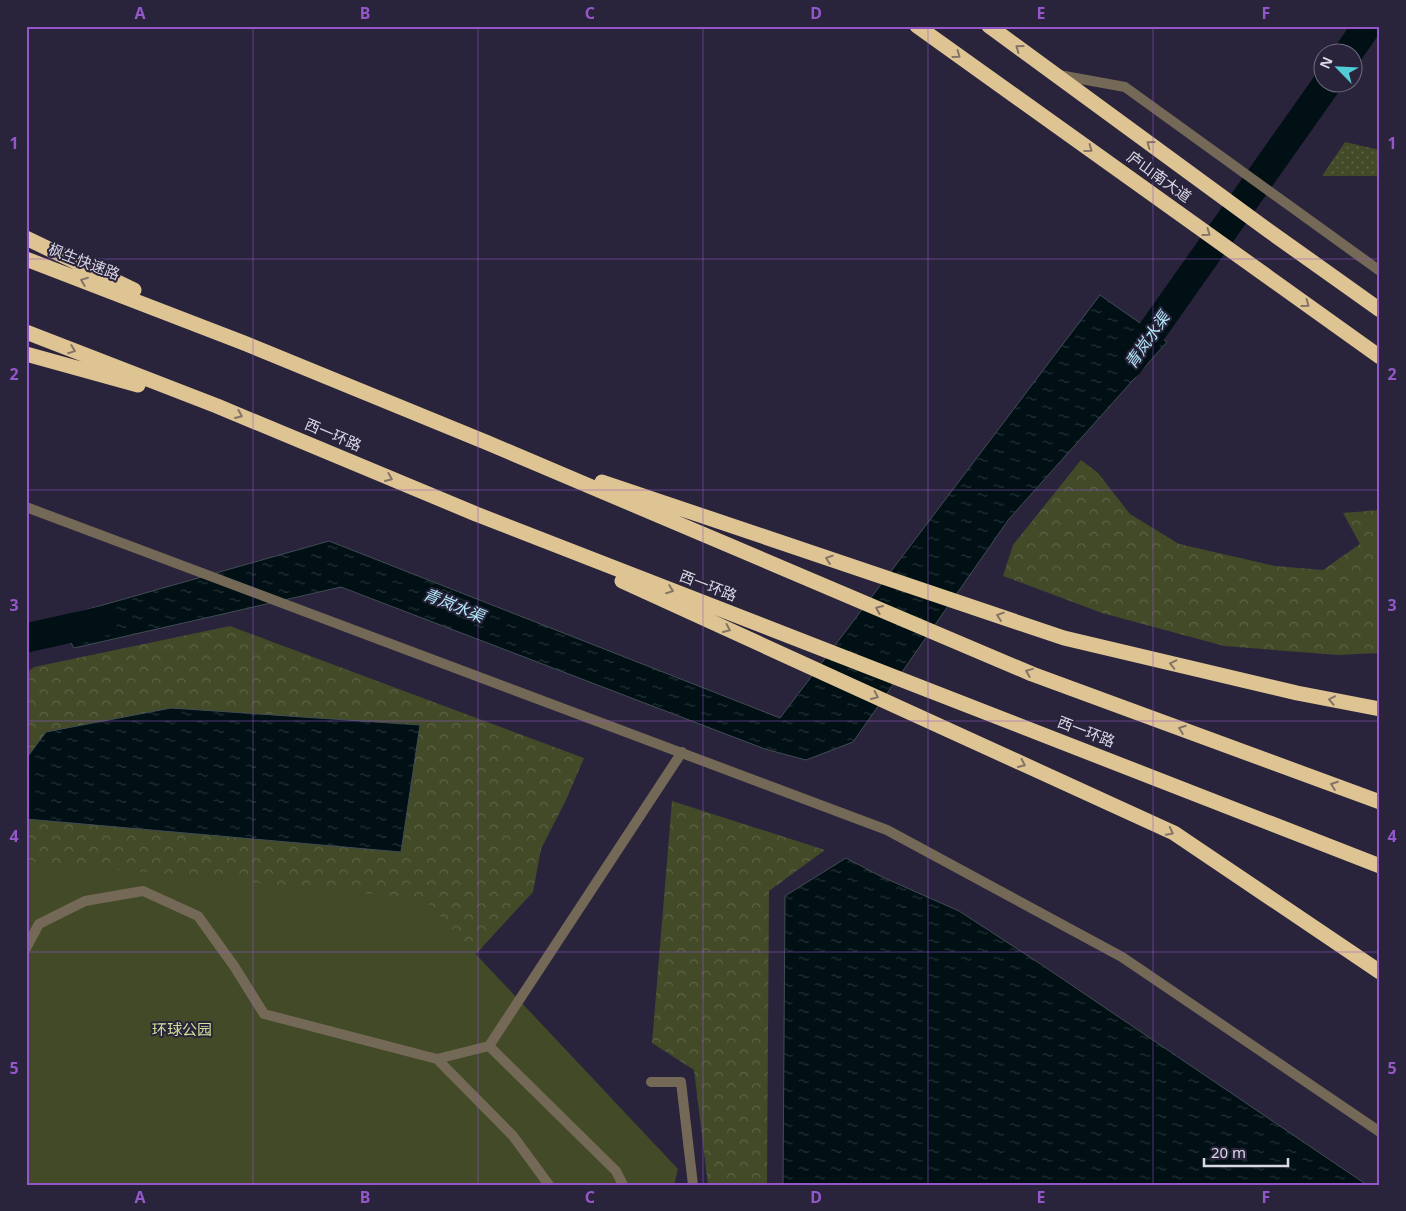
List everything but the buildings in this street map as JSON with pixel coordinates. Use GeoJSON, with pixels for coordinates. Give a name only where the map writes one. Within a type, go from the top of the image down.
{"type":"FeatureCollection","features":[{"type":"Feature","properties":{"kind":"highway","name":"庐山南大道"},"geometry":{"type":"LineString","coordinates":[[917,26],[1380,357]]}},
{"type":"Feature","properties":{"kind":"highway","name":"庐山南大道"},"geometry":{"type":"LineString","coordinates":[[989,26],[1380,310]]}},
{"type":"Feature","properties":{"kind":"highway"},"geometry":{"type":"LineString","coordinates":[[26,238],[244,343],[488,443],[1032,674],[1380,802]]}},
{"type":"Feature","properties":{"kind":"highway","name":"枫生快速路"},"geometry":{"type":"LineString","coordinates":[[26,259],[244,343]]}},
{"type":"Feature","properties":{"kind":"highway","name":"西一环路"},"geometry":{"type":"LineString","coordinates":[[26,332],[217,406],[476,514],[1380,866]]}},
{"type":"Feature","properties":{"kind":"highway"},"geometry":{"type":"LineString","coordinates":[[26,354],[217,406]]}},
{"type":"Feature","properties":{"kind":"highway"},"geometry":{"type":"LineString","coordinates":[[488,443],[1064,638],[1297,693],[1380,709]]}},
{"type":"Feature","properties":{"kind":"highway"},"geometry":{"type":"LineString","coordinates":[[476,514],[1174,833],[1380,972]]}},
{"type":"Feature","properties":{"kind":"street"},"geometry":{"type":"LineString","coordinates":[[1055,75],[1125,87],[1380,271]]}},
{"type":"Feature","properties":{"kind":"street"},"geometry":{"type":"LineString","coordinates":[[26,507],[887,830],[1122,957],[1380,1132]]}},
{"type":"Feature","properties":{"kind":"street"},"geometry":{"type":"LineString","coordinates":[[26,948],[38,924],[85,901],[143,890],[198,916],[234,966],[264,1014],[437,1059],[489,1046],[682,752]]}},
{"type":"Feature","properties":{"kind":"street"},"geometry":{"type":"LineString","coordinates":[[489,1046],[616,1171],[623,1185]]}},
{"type":"Feature","properties":{"kind":"street"},"geometry":{"type":"LineString","coordinates":[[437,1059],[512,1136],[550,1185]]}},
{"type":"Feature","properties":{"kind":"street"},"geometry":{"type":"LineString","coordinates":[[651,1082],[681,1082],[693,1185]]}},
{"type":"Feature","properties":{"kind":"green space"},"geometry":{"type":"Polygon","coordinates":[[[1345,142],[1380,150],[1380,180],[1376,176],[1322,176],[1345,142]]]}},
{"type":"Feature","properties":{"kind":"green space"},"geometry":{"type":"Polygon","coordinates":[[[1081,460],[1098,473],[1130,514],[1179,544],[1275,566],[1323,570],[1360,544],[1343,513],[1380,510],[1380,653],[1338,655],[1224,646],[1102,613],[1003,576],[1013,545],[1081,460]]]}},
{"type":"Feature","properties":{"kind":"green space"},"geometry":{"type":"Polygon","coordinates":[[[230,626],[584,758],[566,800],[541,849],[533,892],[413,1022],[26,1185],[26,673],[34,667],[230,626]]]}},
{"type":"Feature","properties":{"kind":"green space"},"geometry":{"type":"Polygon","coordinates":[[[672,801],[825,850],[769,891],[767,1185],[708,1185],[694,1070],[652,1043],[672,801]]]}},
{"type":"Feature","properties":{"kind":"green space","name":"环球公园"},"geometry":{"type":"Polygon","coordinates":[[[26,861],[424,899],[678,1169],[674,1185],[26,1185],[26,861]]]}},
{"type":"Feature","properties":{"kind":"water"},"geometry":{"type":"Polygon","coordinates":[[[1100,295],[1167,342],[1009,519],[853,742],[806,760],[765,749],[341,587],[74,648],[57,618],[329,541],[780,718],[1100,295]]]}},
{"type":"Feature","properties":{"kind":"water"},"geometry":{"type":"Polygon","coordinates":[[[171,708],[420,725],[401,852],[26,819],[26,759],[46,732],[171,708]]]}},
{"type":"Feature","properties":{"kind":"water"},"geometry":{"type":"Polygon","coordinates":[[[846,858],[880,876],[959,911],[1367,1185],[783,1185],[785,896],[846,858]]]}},
{"type":"Feature","properties":{"kind":"waterway","name":"青岚水渠"},"geometry":{"type":"LineString","coordinates":[[1356,42],[1367,26]]}},
{"type":"Feature","properties":{"kind":"waterway","name":"青岚水渠"},"geometry":{"type":"LineString","coordinates":[[1129,364],[1321,92]]}},
{"type":"Feature","properties":{"kind":"waterway","name":"青岚水渠"},"geometry":{"type":"LineString","coordinates":[[26,638],[102,621]]}}]}
